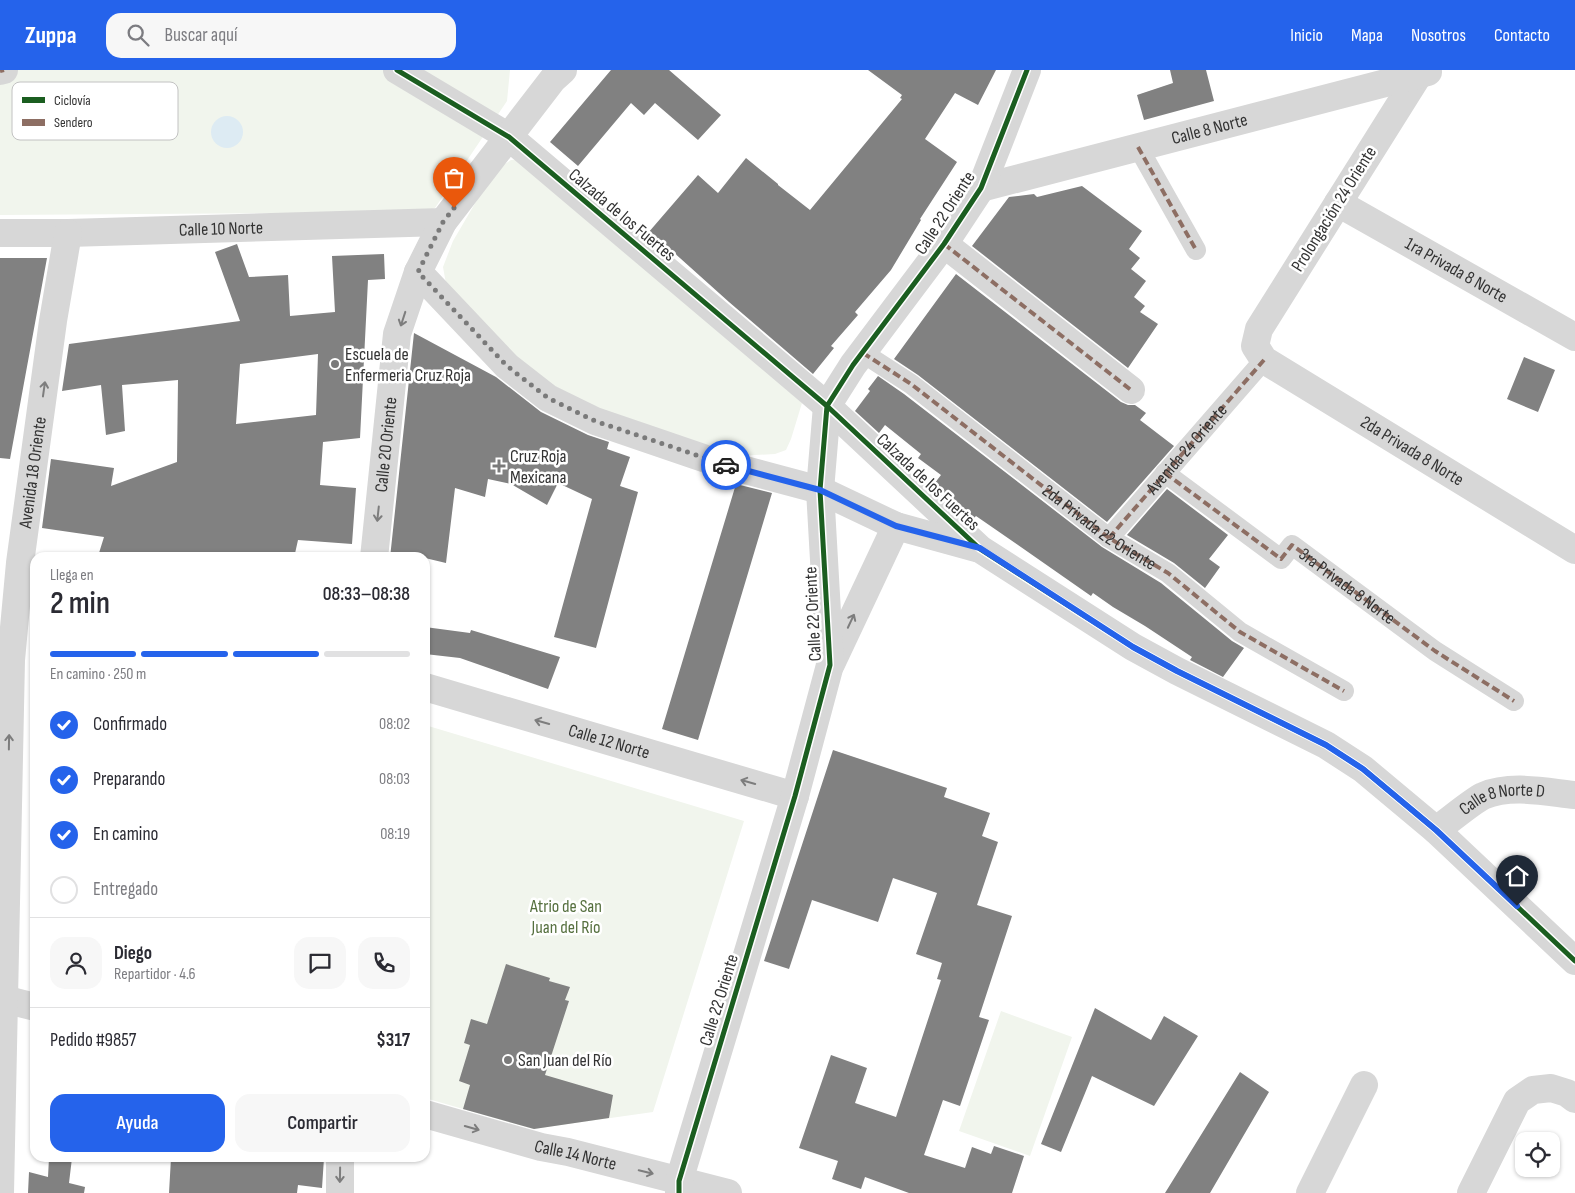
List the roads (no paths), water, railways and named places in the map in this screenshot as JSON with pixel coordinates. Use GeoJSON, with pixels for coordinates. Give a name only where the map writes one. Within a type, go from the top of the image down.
{"type":"FeatureCollection","features":[{"type":"Feature","properties":{"kind":"street"},"geometry":{"type":"LineString","coordinates":[[0,71],[4,70]]}},
{"type":"Feature","properties":{"kind":"street","name":"Calzada de los Fuertes"},"geometry":{"type":"LineString","coordinates":[[397,70],[509,137],[827,406],[980,548],[1133,647],[1326,745],[1363,769],[1436,830],[1575,961]]}},
{"type":"Feature","properties":{"kind":"street","name":"Calle 22 Oriente"},"geometry":{"type":"LineString","coordinates":[[830,665],[820,490],[827,406],[862,353],[944,244],[981,188],[1027,70]]}},
{"type":"Feature","properties":{"kind":"street","name":"Calle 8 Norte"},"geometry":{"type":"LineString","coordinates":[[981,188],[1428,72]]}},
{"type":"Feature","properties":{"kind":"street","name":"Prolongación 24 Oriente"},"geometry":{"type":"LineString","coordinates":[[1259,353],[1259,329],[1338,203],[1428,72]]}},
{"type":"Feature","properties":{"kind":"street","name":"Calle 20 Oriente"},"geometry":{"type":"LineString","coordinates":[[375,552],[397,334],[418,272],[443,222],[557,73]]}},
{"type":"Feature","properties":{"kind":"street"},"geometry":{"type":"LineString","coordinates":[[1138,147],[1196,250]]}},
{"type":"Feature","properties":{"kind":"street","name":"1ra Privada 8 Norte"},"geometry":{"type":"LineString","coordinates":[[1338,203],[1575,337]]}},
{"type":"Feature","properties":{"kind":"street","name":"Calle 10 Norte"},"geometry":{"type":"LineString","coordinates":[[0,233],[68,233],[443,222]]}},
{"type":"Feature","properties":{"kind":"street","name":"Avenida 18 Oriente"},"geometry":{"type":"LineString","coordinates":[[0,1193],[6,660],[27,565],[53,321],[68,233]]}},
{"type":"Feature","properties":{"kind":"street"},"geometry":{"type":"LineString","coordinates":[[944,244],[1131,390]]}},
{"type":"Feature","properties":{"kind":"street","name":"Calzada de los Fuertes"},"geometry":{"type":"LineString","coordinates":[[418,272],[507,366],[548,398],[595,421],[714,462],[820,490],[896,526],[980,548]]}},
{"type":"Feature","properties":{"kind":"street","name":"2da Privada 22 Oriente"},"geometry":{"type":"LineString","coordinates":[[862,353],[911,384],[1109,538],[1168,573],[1240,632],[1344,691]]}},
{"type":"Feature","properties":{"kind":"street","name":"Avenida 24 Oriente"},"geometry":{"type":"LineString","coordinates":[[1109,538],[1165,473],[1259,353]]}},
{"type":"Feature","properties":{"kind":"street","name":"2da Privada 8 Norte"},"geometry":{"type":"LineString","coordinates":[[1259,353],[1575,550]]}},
{"type":"Feature","properties":{"kind":"street","name":"3ra Privada 8 Norte"},"geometry":{"type":"LineString","coordinates":[[1165,473],[1281,559],[1292,545],[1435,651],[1514,701]]}},
{"type":"Feature","properties":{"kind":"street","name":"Calle 22 Oriente"},"geometry":{"type":"LineString","coordinates":[[679,1187],[795,796],[830,665],[896,526]]}},
{"type":"Feature","properties":{"kind":"street","name":"Calle 12 Norte"},"geometry":{"type":"LineString","coordinates":[[430,688],[795,796]]}},
{"type":"Feature","properties":{"kind":"street","name":"Calle 8 Norte D"},"geometry":{"type":"LineString","coordinates":[[1436,830],[1483,796],[1505,790],[1527,790],[1575,795]]}},
{"type":"Feature","properties":{"kind":"street"},"geometry":{"type":"LineString","coordinates":[[2,998],[30,1006]]}},
{"type":"Feature","properties":{"kind":"street"},"geometry":{"type":"LineString","coordinates":[[1310,1193],[1364,1085]]}},
{"type":"Feature","properties":{"kind":"street"},"geometry":{"type":"LineString","coordinates":[[1471,1193],[1517,1101],[1533,1090],[1551,1088],[1567,1093],[1575,1099]]}},
{"type":"Feature","properties":{"kind":"street","name":"Calle 14 Norte"},"geometry":{"type":"LineString","coordinates":[[430,1115],[541,1147],[568,1152],[679,1187],[728,1193]]}},
{"type":"Feature","properties":{"kind":"street"},"geometry":{"type":"LineString","coordinates":[[340,1162],[340,1193]]}},
{"type":"Feature","properties":{"kind":"place","name":"Escuela de Enfermeria Cruz Roja"},"geometry":{"type":"Point","coordinates":[335,364]}},
{"type":"Feature","properties":{"kind":"place","name":"Cruz Roja Mexicana"},"geometry":{"type":"Point","coordinates":[499,466]}},
{"type":"Feature","properties":{"kind":"place","name":"San Juan del Río"},"geometry":{"type":"Point","coordinates":[508,1060]}},
{"type":"Feature","properties":{"kind":"park label","name":"Atrio de San Juan del Río"},"geometry":{"type":"Point","coordinates":[566,916]}}]}
